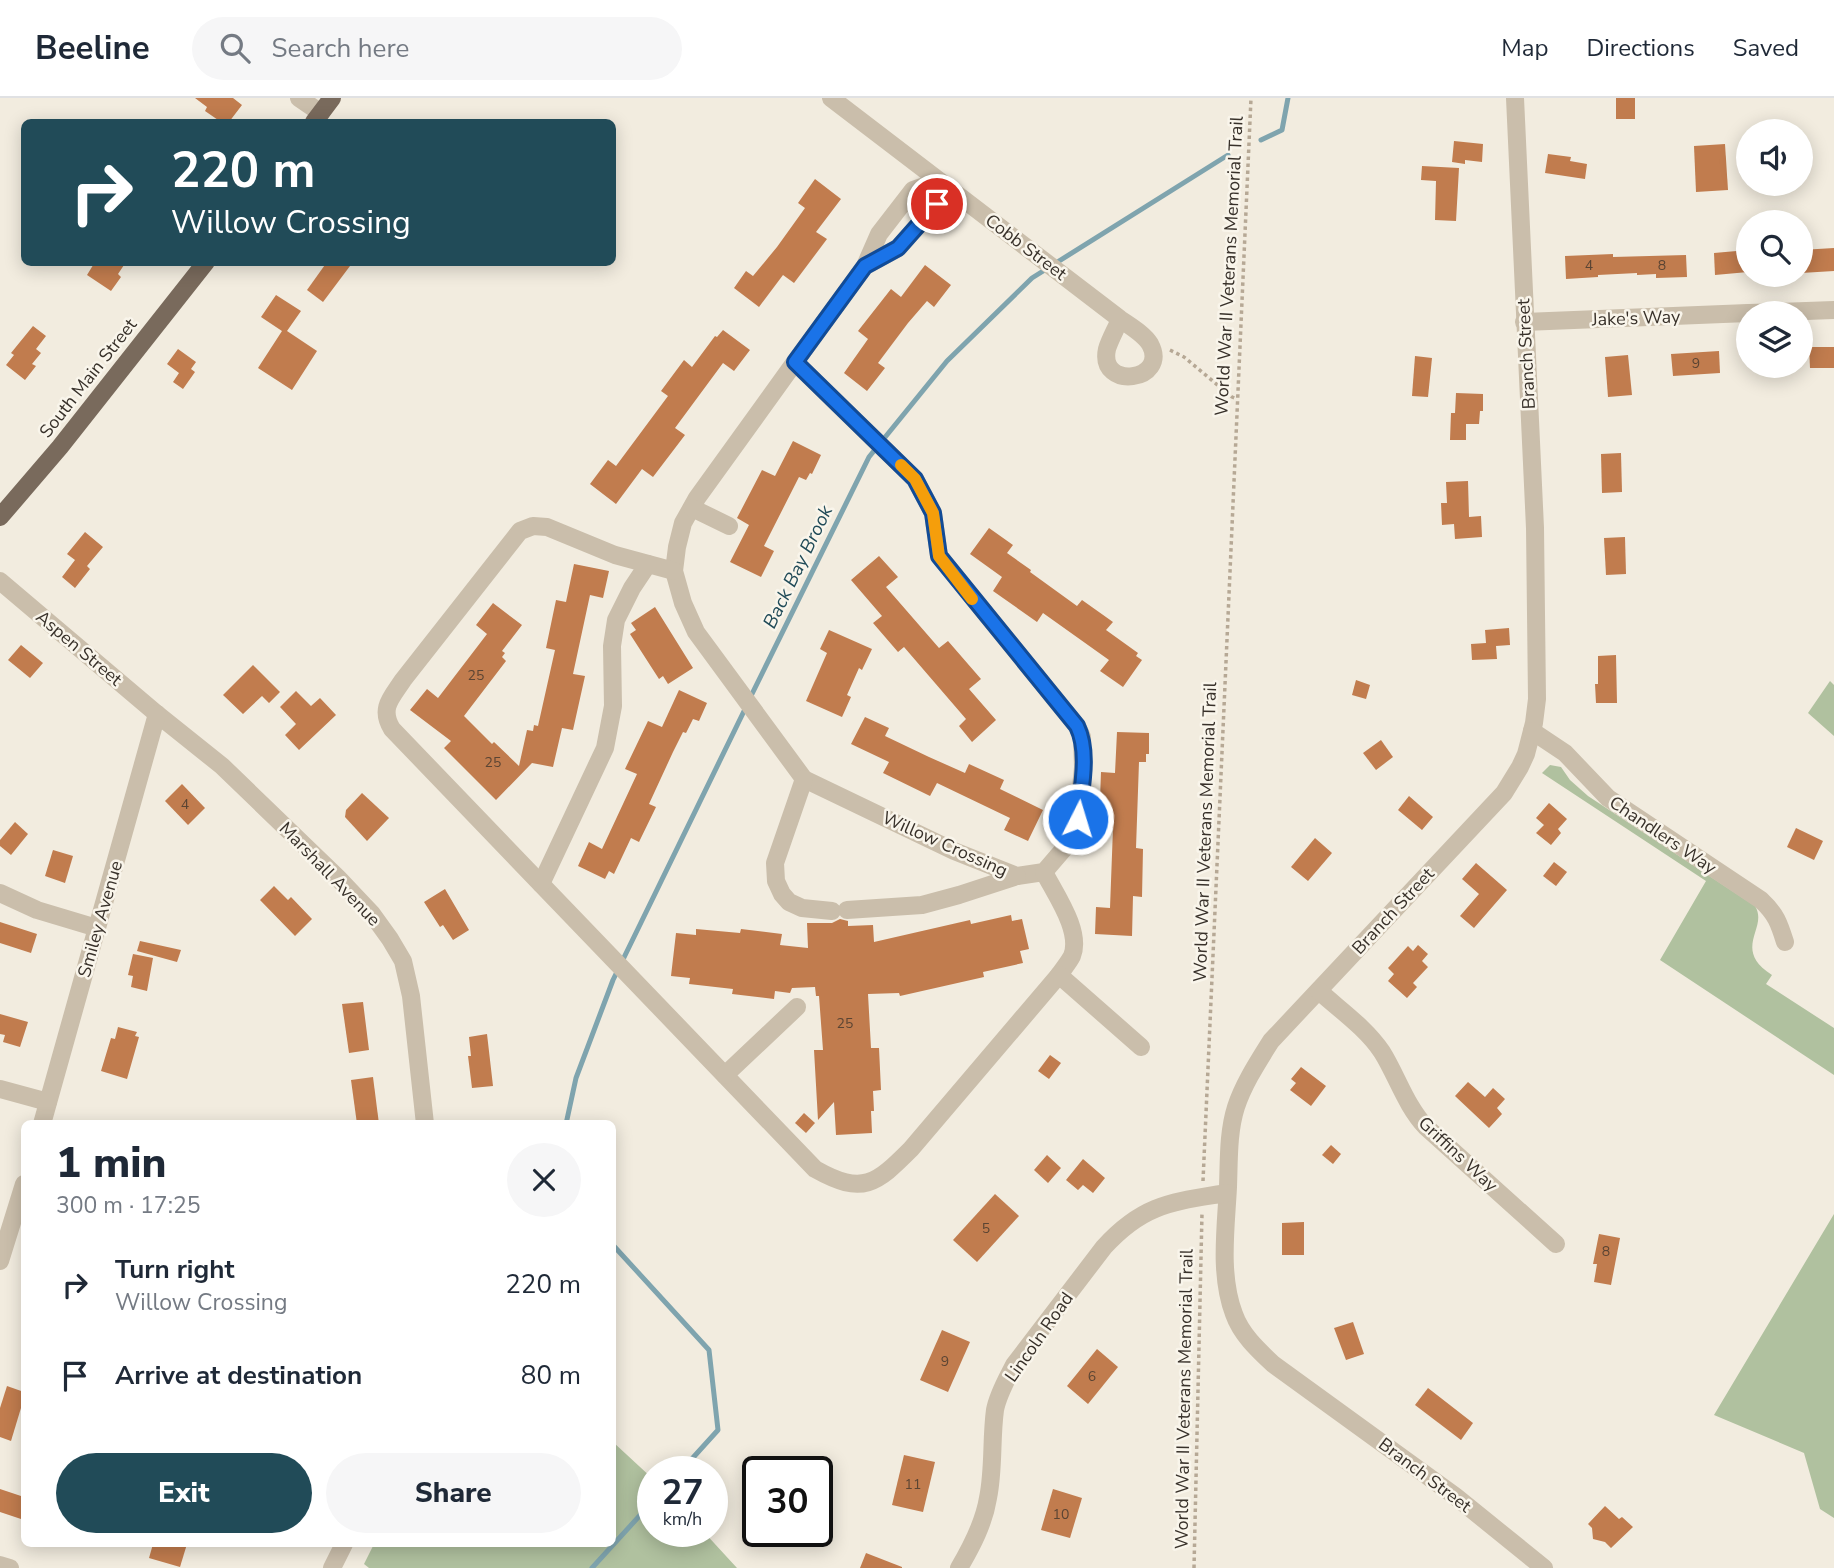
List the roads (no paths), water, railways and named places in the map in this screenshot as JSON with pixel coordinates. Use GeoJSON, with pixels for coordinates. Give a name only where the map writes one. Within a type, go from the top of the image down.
{"type":"FeatureCollection","features":[{"type":"Feature","properties":{"kind":"main road"},"geometry":{"type":"LineString","coordinates":[[317,118],[332,98]]}},
{"type":"Feature","properties":{"kind":"main road","name":"South Main Street"},"geometry":{"type":"LineString","coordinates":[[0,517],[60,447],[203,266]]}},
{"type":"Feature","properties":{"kind":"street"},"geometry":{"type":"LineString","coordinates":[[299,98],[317,118]]}},
{"type":"Feature","properties":{"kind":"street","name":"Cobb Street"},"geometry":{"type":"LineString","coordinates":[[831,98],[1042,259],[1060,273],[1120,319],[1146,339],[1153,356],[1146,370],[1133,377],[1124,377],[1115,372],[1107,360],[1107,350],[1120,319]]}},
{"type":"Feature","properties":{"kind":"street","name":"Branch Street"},"geometry":{"type":"LineString","coordinates":[[1514,98],[1535,528],[1537,699],[1532,731],[1520,767],[1504,793],[1271,1041],[1250,1074],[1233,1119],[1225,1268],[1233,1313],[1253,1345],[1273,1364],[1455,1496],[1544,1568]]}},
{"type":"Feature","properties":{"kind":"street","name":"Willow Crossing"},"geometry":{"type":"LineString","coordinates":[[865,266],[898,248],[937,204],[939,181],[913,190],[880,234],[865,266],[692,508],[683,523],[674,571],[683,603],[696,632],[804,779],[954,851],[1017,876],[1044,872]]}},
{"type":"Feature","properties":{"kind":"street","name":"Jake's Way"},"geometry":{"type":"LineString","coordinates":[[1813,311],[1834,310]]}},
{"type":"Feature","properties":{"kind":"street","name":"Jake's Way"},"geometry":{"type":"LineString","coordinates":[[1524,322],[1736,314]]}},
{"type":"Feature","properties":{"kind":"street"},"geometry":{"type":"LineString","coordinates":[[674,571],[615,555],[547,527],[533,526],[520,531],[391,698],[385,710],[386,719],[391,729],[815,1169],[831,1178],[852,1184],[869,1183],[885,1175],[911,1149],[1059,975],[1072,956],[1075,941],[1071,925],[1044,872],[1068,844],[1078,819],[1083,767],[1082,737],[1077,726],[939,556],[933,513],[915,479],[795,362]]}},
{"type":"Feature","properties":{"kind":"street"},"geometry":{"type":"LineString","coordinates":[[692,508],[729,526]]}},
{"type":"Feature","properties":{"kind":"street"},"geometry":{"type":"LineString","coordinates":[[541,884],[605,748],[613,706],[611,646],[616,620],[648,564]]}},
{"type":"Feature","properties":{"kind":"street","name":"Aspen Street"},"geometry":{"type":"LineString","coordinates":[[0,581],[157,714]]}},
{"type":"Feature","properties":{"kind":"street","name":"Smiley Avenue"},"geometry":{"type":"LineString","coordinates":[[43,1120],[157,714]]}},
{"type":"Feature","properties":{"kind":"street","name":"Marshall Avenue"},"geometry":{"type":"LineString","coordinates":[[157,714],[222,766],[338,878],[372,914],[390,939],[403,961],[411,996],[425,1120]]}},
{"type":"Feature","properties":{"kind":"street","name":"Chandlers Way"},"geometry":{"type":"LineString","coordinates":[[1532,731],[1565,753],[1608,799],[1761,900],[1778,920],[1785,942]]}},
{"type":"Feature","properties":{"kind":"street"},"geometry":{"type":"LineString","coordinates":[[804,779],[775,863],[776,881],[782,894],[789,902],[802,908],[839,910],[922,905],[1017,876]]}},
{"type":"Feature","properties":{"kind":"street"},"geometry":{"type":"LineString","coordinates":[[0,893],[37,909],[97,928]]}},
{"type":"Feature","properties":{"kind":"street"},"geometry":{"type":"LineString","coordinates":[[1059,975],[1141,1046]]}},
{"type":"Feature","properties":{"kind":"street","name":"Griffins Way"},"geometry":{"type":"LineString","coordinates":[[1319,991],[1375,1042],[1426,1128],[1556,1244]]}},
{"type":"Feature","properties":{"kind":"street"},"geometry":{"type":"LineString","coordinates":[[725,1075],[797,1007]]}},
{"type":"Feature","properties":{"kind":"street"},"geometry":{"type":"LineString","coordinates":[[0,1089],[48,1102]]}},
{"type":"Feature","properties":{"kind":"street","name":"Lincoln Road"},"geometry":{"type":"LineString","coordinates":[[960,1568],[982,1522],[992,1474],[995,1408],[1014,1365],[1119,1231],[1159,1206],[1227,1193]]}},
{"type":"Feature","properties":{"kind":"street"},"geometry":{"type":"LineString","coordinates":[[0,1261],[21,1194]]}},
{"type":"Feature","properties":{"kind":"street"},"geometry":{"type":"LineString","coordinates":[[332,1568],[342,1547]]}},
{"type":"Feature","properties":{"kind":"street"},"geometry":{"type":"LineString","coordinates":[[0,1565],[10,1568]]}},
{"type":"Feature","properties":{"kind":"waterway","name":"Back Bay Brook"},"geometry":{"type":"LineString","coordinates":[[1261,140],[1282,130],[1288,98]]}},
{"type":"Feature","properties":{"kind":"waterway","name":"Back Bay Brook"},"geometry":{"type":"LineString","coordinates":[[750,698],[869,457],[947,361],[1032,278],[1228,155]]}},
{"type":"Feature","properties":{"kind":"waterway","name":"Back Bay Brook"},"geometry":{"type":"LineString","coordinates":[[567,1120],[576,1078],[613,980],[746,707]]}},
{"type":"Feature","properties":{"kind":"waterway","name":"Back Bay Brook"},"geometry":{"type":"LineString","coordinates":[[616,1248],[709,1350],[718,1430],[694,1456]]}},
{"type":"Feature","properties":{"kind":"waterway","name":"Back Bay Brook"},"geometry":{"type":"LineString","coordinates":[[616,1542],[637,1519]]}},
{"type":"Feature","properties":{"kind":"waterway","name":"Back Bay Brook"},"geometry":{"type":"LineString","coordinates":[[592,1568],[611,1547]]}}]}
